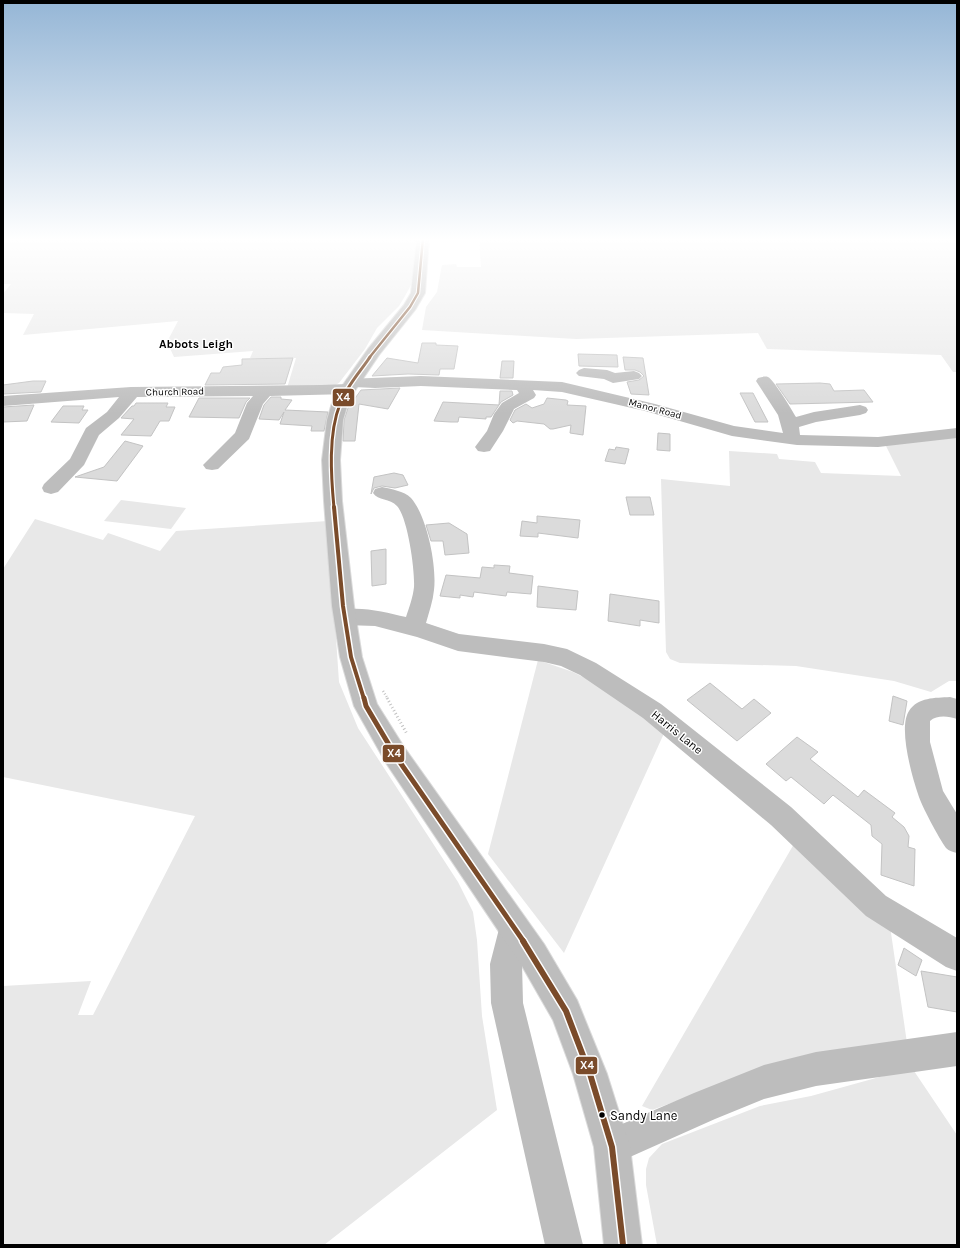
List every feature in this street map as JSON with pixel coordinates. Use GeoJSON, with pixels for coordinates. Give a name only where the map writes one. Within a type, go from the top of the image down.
{"type":"FeatureCollection","features":[{"type":"Feature","properties":{"kind":"street"},"geometry":{"type":"LineString","coordinates":[[416,296],[410,308],[373,352],[340,403],[340,414],[330,460],[345,617],[351,657],[366,706],[395,755],[533,955],[566,1011],[590,1074],[612,1147],[623,1245]]}},
{"type":"Feature","properties":{"kind":"street"},"geometry":{"type":"LineString","coordinates":[[584,373],[613,378],[634,376]]}},
{"type":"Feature","properties":{"kind":"street"},"geometry":{"type":"LineString","coordinates":[[612,399],[614,392],[613,378]]}},
{"type":"Feature","properties":{"kind":"street","name":"Manor Road"},"geometry":{"type":"LineString","coordinates":[[350,386],[375,383],[421,381],[562,387],[649,407],[732,430],[791,432],[878,442],[957,432]]}},
{"type":"Feature","properties":{"kind":"street"},"geometry":{"type":"LineString","coordinates":[[764,381],[784,410],[791,432],[814,417],[860,410]]}},
{"type":"Feature","properties":{"kind":"street","name":"Church Road"},"geometry":{"type":"LineString","coordinates":[[8,400],[11,409],[16,411],[44,407],[51,398],[132,392],[236,390],[265,392],[350,386]]}},
{"type":"Feature","properties":{"kind":"street"},"geometry":{"type":"LineString","coordinates":[[484,447],[495,431],[502,414],[508,406],[528,395],[523,386]]}},
{"type":"Feature","properties":{"kind":"street"},"geometry":{"type":"LineString","coordinates":[[51,488],[78,461],[92,432],[113,416],[132,392]]}},
{"type":"Feature","properties":{"kind":"street"},"geometry":{"type":"LineString","coordinates":[[212,465],[243,434],[255,403],[265,392]]}},
{"type":"Feature","properties":{"kind":"street"},"geometry":{"type":"LineString","coordinates":[[382,493],[389,494],[404,502],[416,527],[423,566],[424,588],[414,628]]}},
{"type":"Feature","properties":{"kind":"street","name":"Harris Lane"},"geometry":{"type":"LineString","coordinates":[[345,617],[375,618],[414,628],[458,642],[544,653],[567,658],[588,669],[652,711],[781,816],[876,906],[957,956]]}},
{"type":"Feature","properties":{"kind":"street"},"geometry":{"type":"LineString","coordinates":[[957,709],[929,708],[918,717],[917,742],[931,795],[957,840]]}},
{"type":"Feature","properties":{"kind":"street"},"geometry":{"type":"LineString","coordinates":[[514,929],[506,964],[507,1003],[564,1245]]}},
{"type":"Feature","properties":{"kind":"street"},"geometry":{"type":"LineString","coordinates":[[612,1147],[706,1105],[764,1082],[816,1069],[957,1049]]}},
{"type":"Feature","properties":{"kind":"shaded area"},"geometry":{"type":"Polygon","coordinates":[[[3,296],[405,296],[399,306],[377,328],[365,349],[339,383],[329,388],[287,388],[296,358],[250,358],[253,351],[174,357],[167,342],[178,321],[23,335],[34,314],[3,313],[3,296]]]}},
{"type":"Feature","properties":{"kind":"shaded area"},"geometry":{"type":"Polygon","coordinates":[[[434,296],[957,296],[957,372],[953,372],[941,355],[767,349],[758,333],[576,339],[422,330],[426,307],[434,296]]]}},
{"type":"Feature","properties":{"kind":"shaded area"},"geometry":{"type":"Polygon","coordinates":[[[957,437],[957,681],[949,681],[931,692],[894,681],[796,666],[680,663],[670,659],[666,652],[661,479],[730,486],[729,451],[777,454],[779,459],[815,462],[821,473],[901,476],[885,444],[957,437]]]}},
{"type":"Feature","properties":{"kind":"shaded area"},"geometry":{"type":"Polygon","coordinates":[[[121,500],[186,508],[171,529],[104,521],[121,500]]]}},
{"type":"Feature","properties":{"kind":"shaded area"},"geometry":{"type":"Polygon","coordinates":[[[35,519],[103,540],[108,533],[160,551],[176,531],[328,521],[339,682],[358,728],[458,882],[473,912],[477,940],[482,1016],[497,1110],[324,1245],[3,1245],[3,986],[91,981],[78,1015],[93,1015],[195,816],[3,777],[3,569],[35,519]]]}},
{"type":"Feature","properties":{"kind":"shaded area"},"geometry":{"type":"Polygon","coordinates":[[[538,660],[573,672],[611,691],[666,729],[564,953],[488,854],[538,660]]]}},
{"type":"Feature","properties":{"kind":"shaded area"},"geometry":{"type":"Polygon","coordinates":[[[798,837],[889,919],[907,1043],[753,1073],[652,1110],[642,1106],[798,837]]]}},
{"type":"Feature","properties":{"kind":"shaded area"},"geometry":{"type":"Polygon","coordinates":[[[912,1068],[957,1135],[957,1245],[657,1245],[646,1185],[646,1169],[649,1158],[662,1144],[760,1106],[811,1096],[912,1068]]]}},
{"type":"Feature","properties":{"kind":"building"},"geometry":{"type":"Polygon","coordinates":[[[422,343],[458,346],[454,369],[440,369],[439,375],[408,374],[372,376],[387,358],[418,363],[422,343]]]}},
{"type":"Feature","properties":{"kind":"building"},"geometry":{"type":"Polygon","coordinates":[[[578,354],[617,355],[618,367],[579,366],[578,354]]]}},
{"type":"Feature","properties":{"kind":"building"},"geometry":{"type":"Polygon","coordinates":[[[623,357],[643,358],[649,395],[631,394],[627,382],[639,380],[644,376],[635,370],[625,370],[623,357]]]}},
{"type":"Feature","properties":{"kind":"building"},"geometry":{"type":"Polygon","coordinates":[[[293,358],[285,384],[205,385],[211,373],[220,373],[223,367],[242,365],[242,359],[293,358]]]}},
{"type":"Feature","properties":{"kind":"building"},"geometry":{"type":"Polygon","coordinates":[[[502,361],[514,361],[513,378],[500,378],[502,361]]]}},
{"type":"Feature","properties":{"kind":"building"},"geometry":{"type":"Polygon","coordinates":[[[33,381],[46,381],[41,392],[3,394],[3,385],[33,381]]]}},
{"type":"Feature","properties":{"kind":"building"},"geometry":{"type":"Polygon","coordinates":[[[776,384],[830,384],[834,391],[864,390],[873,402],[790,404],[776,384]]]}},
{"type":"Feature","properties":{"kind":"building"},"geometry":{"type":"Polygon","coordinates":[[[400,388],[388,409],[359,404],[355,441],[343,441],[344,420],[348,408],[361,390],[400,388]]]}},
{"type":"Feature","properties":{"kind":"building"},"geometry":{"type":"Polygon","coordinates":[[[500,391],[512,391],[513,395],[501,402],[499,405],[500,391]]]}},
{"type":"Feature","properties":{"kind":"building"},"geometry":{"type":"Polygon","coordinates":[[[740,393],[753,393],[768,422],[755,422],[740,393]]]}},
{"type":"Feature","properties":{"kind":"building"},"geometry":{"type":"Polygon","coordinates":[[[271,397],[281,397],[281,399],[292,400],[285,410],[328,412],[324,431],[311,431],[312,426],[280,424],[284,412],[279,420],[259,419],[264,405],[271,397]]]}},
{"type":"Feature","properties":{"kind":"building"},"geometry":{"type":"Polygon","coordinates":[[[199,398],[250,398],[246,402],[239,418],[189,417],[199,398]]]}},
{"type":"Feature","properties":{"kind":"building"},"geometry":{"type":"Polygon","coordinates":[[[547,398],[566,400],[568,401],[567,405],[586,406],[583,435],[570,433],[571,425],[550,429],[544,424],[517,421],[513,423],[510,420],[515,410],[526,404],[532,408],[544,404],[547,398]]]}},
{"type":"Feature","properties":{"kind":"building"},"geometry":{"type":"Polygon","coordinates":[[[443,402],[499,405],[491,417],[486,417],[486,419],[459,417],[458,422],[434,421],[443,402]]]}},
{"type":"Feature","properties":{"kind":"building"},"geometry":{"type":"Polygon","coordinates":[[[136,403],[168,403],[166,407],[175,407],[169,421],[160,421],[151,436],[121,435],[134,419],[121,418],[136,403]]]}},
{"type":"Feature","properties":{"kind":"building"},"geometry":{"type":"Polygon","coordinates":[[[34,405],[27,421],[3,422],[3,407],[34,405]]]}},
{"type":"Feature","properties":{"kind":"building"},"geometry":{"type":"Polygon","coordinates":[[[63,406],[84,406],[82,410],[88,410],[79,423],[51,422],[63,406]]]}},
{"type":"Feature","properties":{"kind":"building"},"geometry":{"type":"Polygon","coordinates":[[[658,433],[670,434],[670,451],[657,450],[658,433]]]}},
{"type":"Feature","properties":{"kind":"building"},"geometry":{"type":"Polygon","coordinates":[[[125,441],[143,446],[117,481],[75,477],[104,467],[125,441]]]}},
{"type":"Feature","properties":{"kind":"building"},"geometry":{"type":"Polygon","coordinates":[[[616,447],[629,449],[625,464],[605,461],[609,449],[615,450],[616,447]]]}},
{"type":"Feature","properties":{"kind":"building"},"geometry":{"type":"Polygon","coordinates":[[[394,473],[403,475],[408,485],[395,488],[382,486],[374,488],[371,494],[374,477],[394,473]]]}},
{"type":"Feature","properties":{"kind":"building"},"geometry":{"type":"Polygon","coordinates":[[[626,497],[650,497],[654,515],[630,515],[626,497]]]}},
{"type":"Feature","properties":{"kind":"building"},"geometry":{"type":"Polygon","coordinates":[[[537,516],[580,520],[578,538],[538,533],[538,537],[520,536],[522,521],[537,523],[537,516]]]}},
{"type":"Feature","properties":{"kind":"building"},"geometry":{"type":"Polygon","coordinates":[[[449,523],[467,534],[469,553],[445,555],[443,541],[431,541],[426,525],[449,523]]]}},
{"type":"Feature","properties":{"kind":"building"},"geometry":{"type":"Polygon","coordinates":[[[386,549],[386,584],[372,586],[371,551],[386,549]]]}},
{"type":"Feature","properties":{"kind":"building"},"geometry":{"type":"Polygon","coordinates":[[[494,565],[510,566],[509,573],[533,576],[531,594],[507,592],[506,596],[474,592],[473,597],[460,595],[460,598],[440,596],[446,575],[480,578],[482,567],[494,568],[494,565]]]}},
{"type":"Feature","properties":{"kind":"building"},"geometry":{"type":"Polygon","coordinates":[[[538,586],[578,591],[576,610],[537,607],[538,586]]]}},
{"type":"Feature","properties":{"kind":"building"},"geometry":{"type":"Polygon","coordinates":[[[610,594],[659,601],[659,623],[640,620],[640,626],[608,621],[610,594]]]}},
{"type":"Feature","properties":{"kind":"building"},"geometry":{"type":"Polygon","coordinates":[[[710,683],[742,709],[754,699],[771,713],[737,741],[687,700],[710,683]]]}},
{"type":"Feature","properties":{"kind":"building"},"geometry":{"type":"Polygon","coordinates":[[[893,696],[907,701],[903,725],[889,721],[893,696]]]}},
{"type":"Feature","properties":{"kind":"building"},"geometry":{"type":"Polygon","coordinates":[[[797,737],[818,752],[810,759],[858,797],[864,790],[895,813],[892,817],[904,827],[909,836],[908,847],[915,849],[914,886],[881,875],[882,844],[872,836],[871,825],[833,795],[824,804],[791,777],[786,781],[766,764],[797,737]]]}},
{"type":"Feature","properties":{"kind":"building"},"geometry":{"type":"Polygon","coordinates":[[[904,948],[922,960],[916,976],[898,965],[904,948]]]}},
{"type":"Feature","properties":{"kind":"building"},"geometry":{"type":"Polygon","coordinates":[[[921,971],[957,977],[957,1012],[928,1007],[921,971]]]}},
{"type":"Feature","properties":{"kind":"transit line","name":"X4"},"geometry":{"type":"LineString","coordinates":[[416,296],[410,307],[373,352],[348,389],[340,403],[335,420],[331,460],[333,501],[343,606],[351,657],[366,706],[395,755],[533,955],[566,1011],[590,1074],[612,1147],[623,1245]]}},
{"type":"Feature","properties":{"kind":"place","name":"Sandy Lane"},"geometry":{"type":"Point","coordinates":[602,1115]}},
{"type":"Feature","properties":{"kind":"district","name":"Abbots Leigh"},"geometry":{"type":"Point","coordinates":[196,344]}}]}
